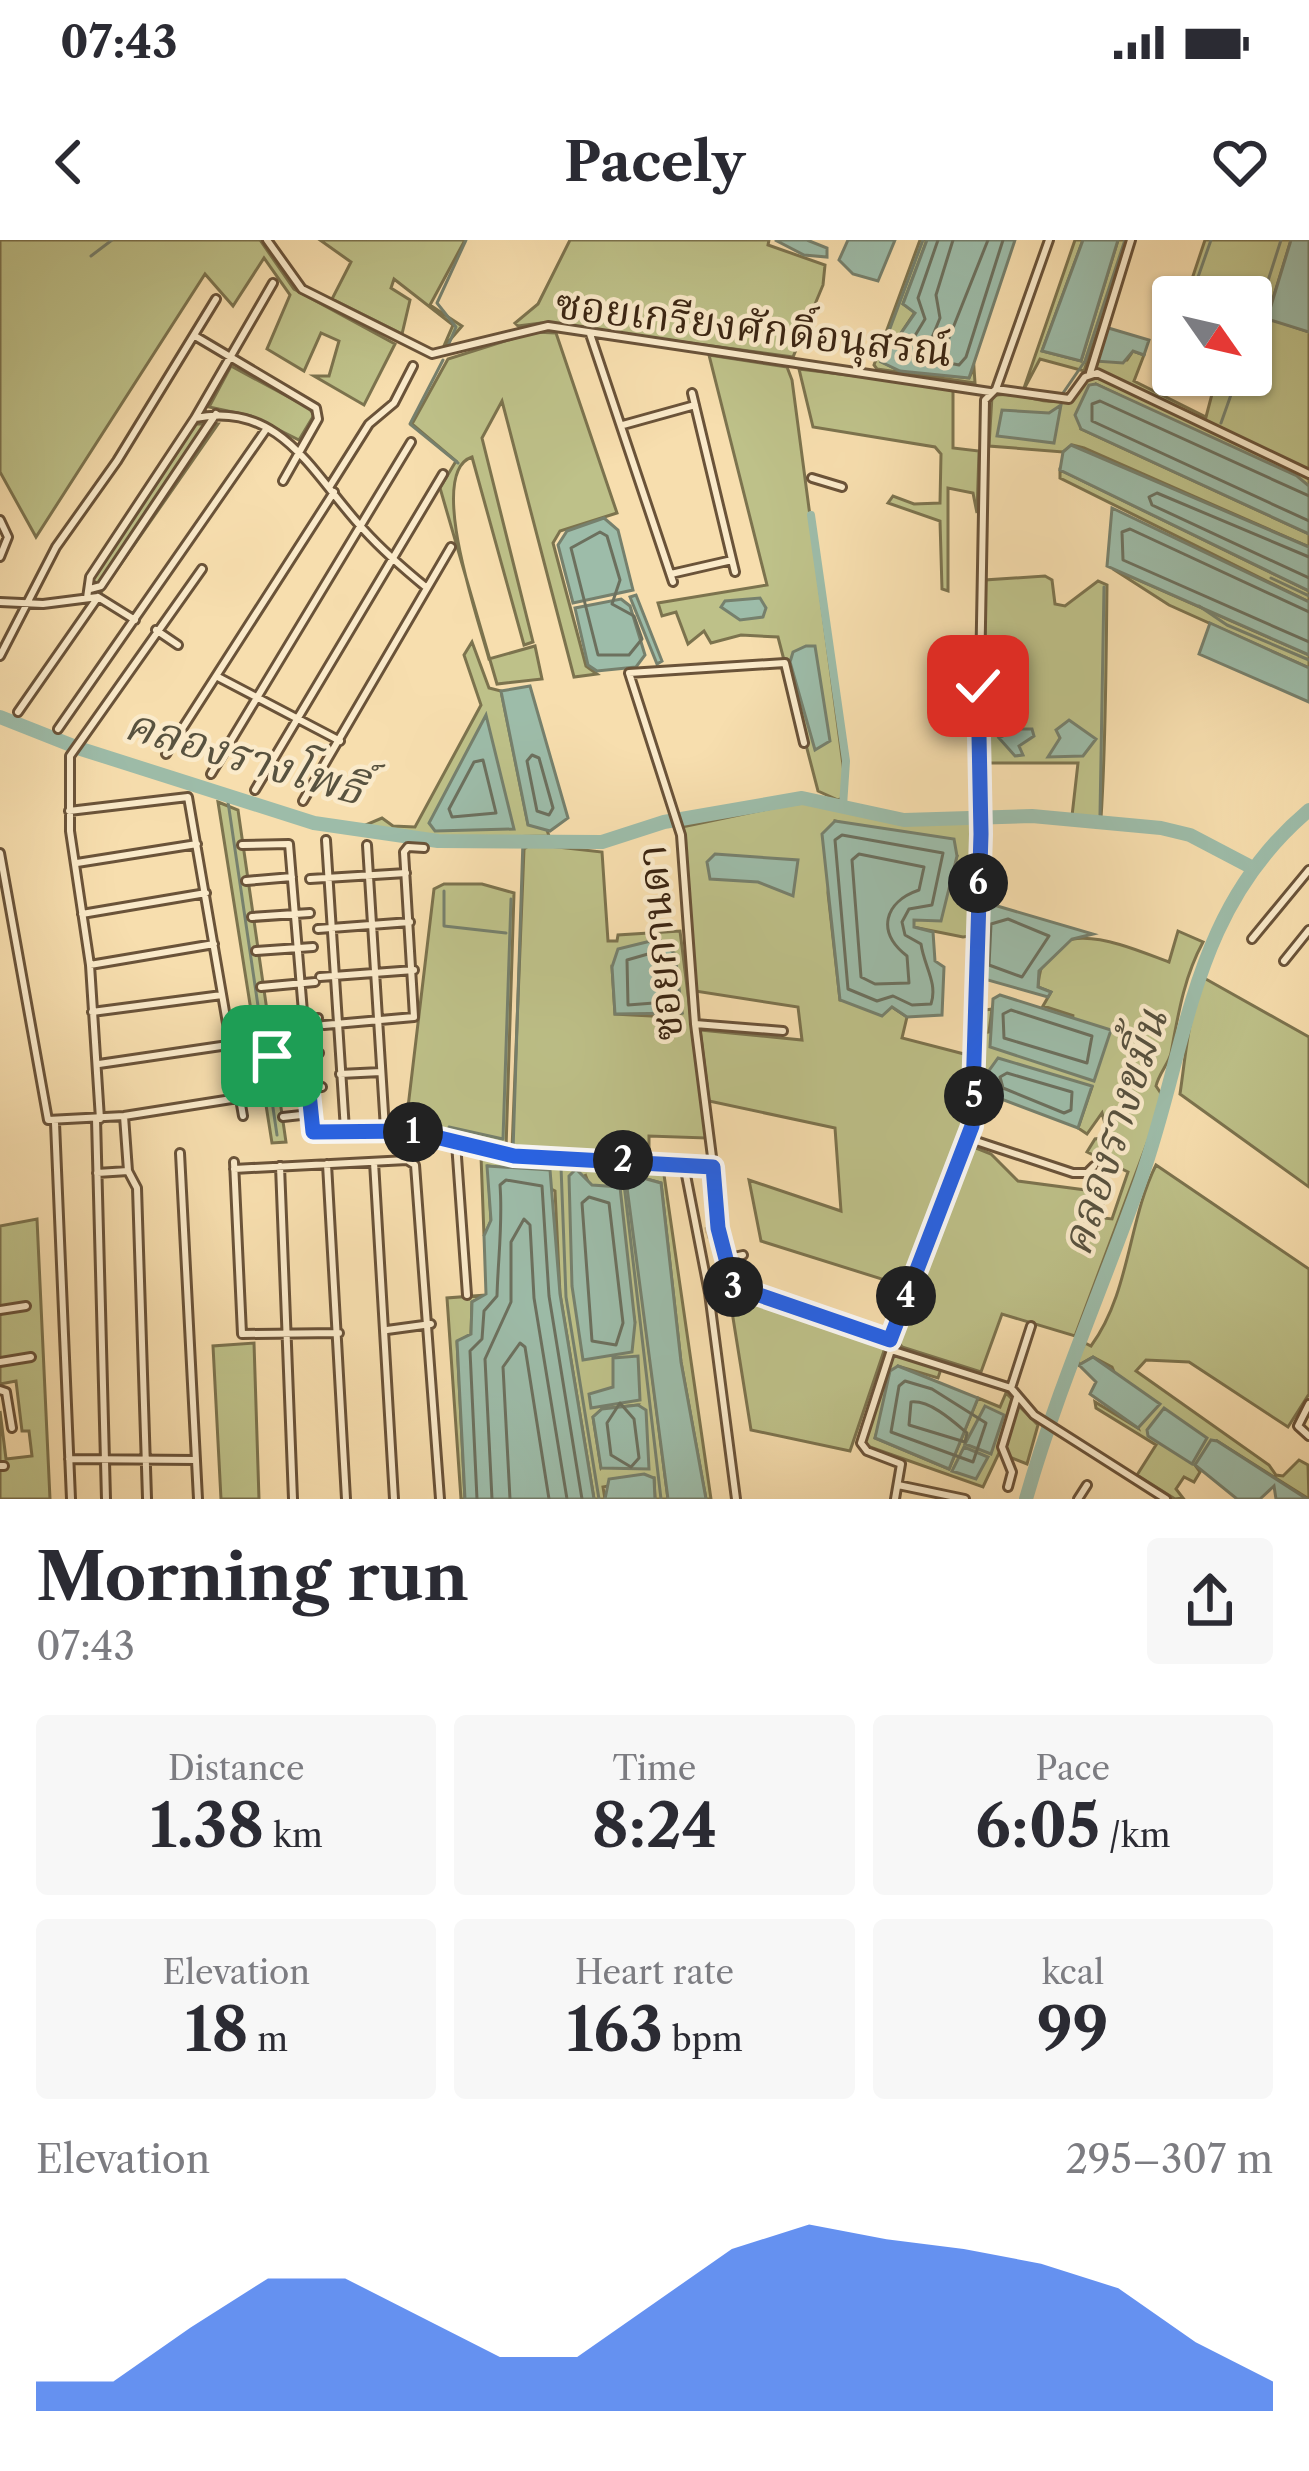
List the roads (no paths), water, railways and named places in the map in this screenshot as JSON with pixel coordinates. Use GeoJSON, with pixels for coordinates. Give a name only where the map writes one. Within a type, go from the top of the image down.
{"type":"FeatureCollection","features":[{"type":"Feature","properties":{"kind":"street","name":"ซอยเกรียงศักดิ์อนุสรณ์"},"geometry":{"type":"LineString","coordinates":[[267,240],[302,289],[432,354],[535,328],[1069,399],[1090,374]]}},
{"type":"Feature","properties":{"kind":"street"},"geometry":{"type":"LineString","coordinates":[[895,1499],[901,1464],[864,1450],[861,1443],[890,1345],[970,1138],[981,834],[981,527],[993,390],[1049,240]]}},
{"type":"Feature","properties":{"kind":"street"},"geometry":{"type":"LineString","coordinates":[[1131,240],[1090,374],[1309,474]]}},
{"type":"Feature","properties":{"kind":"street"},"geometry":{"type":"LineString","coordinates":[[88,594],[89,577],[195,418],[273,283]]}},
{"type":"Feature","properties":{"kind":"street"},"geometry":{"type":"LineString","coordinates":[[0,656],[56,547],[216,299]]}},
{"type":"Feature","properties":{"kind":"street"},"geometry":{"type":"LineString","coordinates":[[590,334],[672,578],[732,560]]}},
{"type":"Feature","properties":{"kind":"street"},"geometry":{"type":"LineString","coordinates":[[195,336],[316,408],[318,418],[283,481]]}},
{"type":"Feature","properties":{"kind":"street"},"geometry":{"type":"LineString","coordinates":[[166,754],[369,424],[394,403],[413,366]]}},
{"type":"Feature","properties":{"kind":"street"},"geometry":{"type":"LineString","coordinates":[[692,393],[735,572]]}},
{"type":"Feature","properties":{"kind":"street"},"geometry":{"type":"LineString","coordinates":[[622,425],[695,405]]}},
{"type":"Feature","properties":{"kind":"street"},"geometry":{"type":"LineString","coordinates":[[195,418],[217,413],[267,428],[300,449],[362,528],[427,588]]}},
{"type":"Feature","properties":{"kind":"street"},"geometry":{"type":"LineString","coordinates":[[0,602],[28,605],[88,594],[101,586],[217,413]]}},
{"type":"Feature","properties":{"kind":"street"},"geometry":{"type":"LineString","coordinates":[[58,728],[267,428]]}},
{"type":"Feature","properties":{"kind":"street"},"geometry":{"type":"LineString","coordinates":[[211,774],[411,442]]}},
{"type":"Feature","properties":{"kind":"street"},"geometry":{"type":"LineString","coordinates":[[255,790],[443,474]]}},
{"type":"Feature","properties":{"kind":"street"},"geometry":{"type":"LineString","coordinates":[[812,478],[842,487]]}},
{"type":"Feature","properties":{"kind":"street"},"geometry":{"type":"LineString","coordinates":[[0,520],[8,537],[0,557]]}},
{"type":"Feature","properties":{"kind":"street"},"geometry":{"type":"LineString","coordinates":[[304,801],[451,547]]}},
{"type":"Feature","properties":{"kind":"street"},"geometry":{"type":"LineString","coordinates":[[106,1499],[97,1173],[99,1064],[69,811],[70,756],[202,569]]}},
{"type":"Feature","properties":{"kind":"street"},"geometry":{"type":"LineString","coordinates":[[88,594],[135,620]]}},
{"type":"Feature","properties":{"kind":"street"},"geometry":{"type":"LineString","coordinates":[[18,712],[98,597]]}},
{"type":"Feature","properties":{"kind":"street"},"geometry":{"type":"LineString","coordinates":[[156,630],[178,645]]}},
{"type":"Feature","properties":{"kind":"street","name":"ซอยกานดา"},"geometry":{"type":"LineString","coordinates":[[724,1258],[694,1024],[681,835],[629,674],[785,663],[804,743]]}},
{"type":"Feature","properties":{"kind":"street"},"geometry":{"type":"LineString","coordinates":[[216,676],[340,741]]}},
{"type":"Feature","properties":{"kind":"street"},"geometry":{"type":"LineString","coordinates":[[69,811],[180,794],[190,802],[243,1116]]}},
{"type":"Feature","properties":{"kind":"street"},"geometry":{"type":"LineString","coordinates":[[326,840],[345,1131]]}},
{"type":"Feature","properties":{"kind":"street"},"geometry":{"type":"LineString","coordinates":[[242,845],[286,842],[313,1132],[425,1133],[514,1156],[713,1167]]}},
{"type":"Feature","properties":{"kind":"street"},"geometry":{"type":"LineString","coordinates":[[75,864],[197,844]]}},
{"type":"Feature","properties":{"kind":"street"},"geometry":{"type":"LineString","coordinates":[[367,845],[385,1131]]}},
{"type":"Feature","properties":{"kind":"street"},"geometry":{"type":"LineString","coordinates":[[268,1023],[303,1019],[337,1024],[414,1017],[406,849],[424,848]]}},
{"type":"Feature","properties":{"kind":"street"},"geometry":{"type":"LineString","coordinates":[[0,853],[47,1118],[56,1124],[238,1098]]}},
{"type":"Feature","properties":{"kind":"street"},"geometry":{"type":"LineString","coordinates":[[1252,939],[1309,869]]}},
{"type":"Feature","properties":{"kind":"street"},"geometry":{"type":"LineString","coordinates":[[310,879],[406,873]]}},
{"type":"Feature","properties":{"kind":"street"},"geometry":{"type":"LineString","coordinates":[[246,881],[292,877]]}},
{"type":"Feature","properties":{"kind":"street"},"geometry":{"type":"LineString","coordinates":[[82,914],[206,893]]}},
{"type":"Feature","properties":{"kind":"street"},"geometry":{"type":"LineString","coordinates":[[252,917],[310,913]]}},
{"type":"Feature","properties":{"kind":"street"},"geometry":{"type":"LineString","coordinates":[[318,929],[410,922]]}},
{"type":"Feature","properties":{"kind":"street"},"geometry":{"type":"LineString","coordinates":[[1283,961],[1309,930]]}},
{"type":"Feature","properties":{"kind":"street"},"geometry":{"type":"LineString","coordinates":[[90,964],[214,944]]}},
{"type":"Feature","properties":{"kind":"street"},"geometry":{"type":"LineString","coordinates":[[256,951],[313,947]]}},
{"type":"Feature","properties":{"kind":"street"},"geometry":{"type":"LineString","coordinates":[[262,987],[414,970]]}},
{"type":"Feature","properties":{"kind":"street"},"geometry":{"type":"LineString","coordinates":[[92,1012],[222,994]]}},
{"type":"Feature","properties":{"kind":"street"},"geometry":{"type":"LineString","coordinates":[[694,1024],[782,1030]]}},
{"type":"Feature","properties":{"kind":"street"},"geometry":{"type":"LineString","coordinates":[[99,1064],[228,1045]]}},
{"type":"Feature","properties":{"kind":"street"},"geometry":{"type":"LineString","coordinates":[[272,1056],[319,1053]]}},
{"type":"Feature","properties":{"kind":"street"},"geometry":{"type":"LineString","coordinates":[[340,1074],[381,1072]]}},
{"type":"Feature","properties":{"kind":"street"},"geometry":{"type":"LineString","coordinates":[[277,1091],[322,1087]]}},
{"type":"Feature","properties":{"kind":"street"},"geometry":{"type":"LineString","coordinates":[[283,1117],[310,1114]]}},
{"type":"Feature","properties":{"kind":"street"},"geometry":{"type":"LineString","coordinates":[[124,1116],[128,1171],[137,1189],[146,1498]]}},
{"type":"Feature","properties":{"kind":"street"},"geometry":{"type":"LineString","coordinates":[[56,1124],[71,1499]]}},
{"type":"Feature","properties":{"kind":"street"},"geometry":{"type":"LineString","coordinates":[[970,1138],[1073,1173],[1087,1173],[1094,1166]]}},
{"type":"Feature","properties":{"kind":"street"},"geometry":{"type":"LineString","coordinates":[[456,1143],[467,1295]]}},
{"type":"Feature","properties":{"kind":"street"},"geometry":{"type":"LineString","coordinates":[[180,1154],[198,1499]]}},
{"type":"Feature","properties":{"kind":"street"},"geometry":{"type":"LineString","coordinates":[[338,1333],[251,1337],[240,1331],[234,1165],[407,1160],[415,1165],[440,1499]]}},
{"type":"Feature","properties":{"kind":"street"},"geometry":{"type":"LineString","coordinates":[[374,1162],[394,1499]]}},
{"type":"Feature","properties":{"kind":"street"},"geometry":{"type":"LineString","coordinates":[[327,1165],[346,1499]]}},
{"type":"Feature","properties":{"kind":"street"},"geometry":{"type":"LineString","coordinates":[[280,1166],[293,1499]]}},
{"type":"Feature","properties":{"kind":"street"},"geometry":{"type":"LineString","coordinates":[[97,1173],[128,1171]]}},
{"type":"Feature","properties":{"kind":"street"},"geometry":{"type":"LineString","coordinates":[[686,1175],[709,1293],[736,1499]]}},
{"type":"Feature","properties":{"kind":"street"},"geometry":{"type":"LineString","coordinates":[[743,1255],[724,1258],[733,1286],[739,1290],[1011,1388],[1034,1415],[1166,1499]]}},
{"type":"Feature","properties":{"kind":"street"},"geometry":{"type":"LineString","coordinates":[[0,1310],[26,1306]]}},
{"type":"Feature","properties":{"kind":"street"},"geometry":{"type":"LineString","coordinates":[[386,1330],[430,1324]]}},
{"type":"Feature","properties":{"kind":"street"},"geometry":{"type":"LineString","coordinates":[[1011,1388],[1031,1326]]}},
{"type":"Feature","properties":{"kind":"street"},"geometry":{"type":"LineString","coordinates":[[0,1362],[31,1357]]}},
{"type":"Feature","properties":{"kind":"street"},"geometry":{"type":"LineString","coordinates":[[0,1390],[6,1392],[5,1414],[12,1428]]}},
{"type":"Feature","properties":{"kind":"street"},"geometry":{"type":"LineString","coordinates":[[1009,1487],[1012,1472],[1002,1447],[1017,1397]]}},
{"type":"Feature","properties":{"kind":"street"},"geometry":{"type":"LineString","coordinates":[[1309,1404],[1298,1426],[1309,1436]]}},
{"type":"Feature","properties":{"kind":"street"},"geometry":{"type":"LineString","coordinates":[[69,1459],[196,1460]]}},
{"type":"Feature","properties":{"kind":"street"},"geometry":{"type":"LineString","coordinates":[[898,1485],[964,1499]]}},
{"type":"Feature","properties":{"kind":"street"},"geometry":{"type":"LineString","coordinates":[[1078,1499],[1087,1486]]}},
{"type":"Feature","properties":{"kind":"water"},"geometry":{"type":"Polygon","coordinates":[[[775,240],[807,240],[827,248],[827,257],[804,255],[775,240]]]}},
{"type":"Feature","properties":{"kind":"water"},"geometry":{"type":"Polygon","coordinates":[[[848,240],[895,240],[878,281],[853,274],[839,260],[848,240]]]}},
{"type":"Feature","properties":{"kind":"water"},"geometry":{"type":"Polygon","coordinates":[[[927,240],[1015,240],[969,378],[900,371],[881,362],[915,313],[903,304],[927,240]]]}},
{"type":"Feature","properties":{"kind":"water"},"geometry":{"type":"Polygon","coordinates":[[[1083,240],[1118,240],[1081,361],[1042,351],[1083,240]]]}},
{"type":"Feature","properties":{"kind":"water"},"geometry":{"type":"Polygon","coordinates":[[[1291,240],[1309,240],[1309,332],[1272,321],[1272,303],[1291,240]]]}},
{"type":"Feature","properties":{"kind":"water"},"geometry":{"type":"Polygon","coordinates":[[[1105,327],[1149,340],[1144,355],[1133,351],[1123,363],[1094,361],[1105,327]]]}},
{"type":"Feature","properties":{"kind":"water"},"geometry":{"type":"Polygon","coordinates":[[[1096,384],[1297,476],[1309,486],[1309,534],[1081,429],[1075,415],[1089,385],[1096,384]]]}},
{"type":"Feature","properties":{"kind":"water"},"geometry":{"type":"Polygon","coordinates":[[[1061,405],[1054,443],[997,436],[1002,410],[1049,413],[1061,405]]]}},
{"type":"Feature","properties":{"kind":"water"},"geometry":{"type":"Polygon","coordinates":[[[1071,445],[1309,547],[1309,591],[1060,470],[1063,452],[1071,445]]]}},
{"type":"Feature","properties":{"kind":"water"},"geometry":{"type":"Polygon","coordinates":[[[1112,508],[1309,602],[1309,655],[1107,566],[1112,508]]]}},
{"type":"Feature","properties":{"kind":"water"},"geometry":{"type":"Polygon","coordinates":[[[604,518],[618,530],[633,590],[573,603],[558,545],[567,531],[604,518]]]}},
{"type":"Feature","properties":{"kind":"water"},"geometry":{"type":"Polygon","coordinates":[[[636,595],[662,661],[657,664],[630,597],[636,595]]]}},
{"type":"Feature","properties":{"kind":"water"},"geometry":{"type":"Polygon","coordinates":[[[760,598],[766,608],[763,617],[740,620],[721,607],[725,601],[760,598]]]}},
{"type":"Feature","properties":{"kind":"water"},"geometry":{"type":"Polygon","coordinates":[[[621,599],[630,606],[645,655],[636,667],[597,671],[588,665],[575,608],[621,599]]]}},
{"type":"Feature","properties":{"kind":"water"},"geometry":{"type":"Polygon","coordinates":[[[1210,623],[1309,668],[1309,702],[1199,654],[1210,623]]]}},
{"type":"Feature","properties":{"kind":"water"},"geometry":{"type":"Polygon","coordinates":[[[815,646],[830,741],[815,750],[790,662],[793,652],[815,646]]]}},
{"type":"Feature","properties":{"kind":"water"},"geometry":{"type":"Polygon","coordinates":[[[530,686],[568,818],[550,831],[528,825],[501,691],[530,686]]]}},
{"type":"Feature","properties":{"kind":"water"},"geometry":{"type":"Polygon","coordinates":[[[486,715],[514,829],[435,831],[429,823],[486,715]]]}},
{"type":"Feature","properties":{"kind":"water"},"geometry":{"type":"Polygon","coordinates":[[[1069,720],[1096,739],[1083,756],[1048,757],[1060,738],[1056,730],[1069,720]]]}},
{"type":"Feature","properties":{"kind":"water"},"geometry":{"type":"Polygon","coordinates":[[[1017,729],[1032,729],[1034,736],[1019,746],[1023,755],[1015,756],[999,738],[1017,729]]]}},
{"type":"Feature","properties":{"kind":"water"},"geometry":{"type":"Polygon","coordinates":[[[835,821],[954,839],[957,856],[941,921],[914,920],[914,927],[933,932],[935,961],[944,967],[942,1015],[907,1017],[892,1007],[882,1016],[840,1000],[822,834],[835,821]]]}},
{"type":"Feature","properties":{"kind":"water"},"geometry":{"type":"Polygon","coordinates":[[[715,854],[798,860],[793,896],[758,882],[710,879],[707,862],[715,854]]]}},
{"type":"Feature","properties":{"kind":"water"},"geometry":{"type":"Polygon","coordinates":[[[987,903],[1093,934],[1072,939],[1039,971],[1038,987],[1051,992],[1048,997],[977,977],[980,905],[987,903]]]}},
{"type":"Feature","properties":{"kind":"water"},"geometry":{"type":"Polygon","coordinates":[[[659,939],[675,954],[682,1013],[615,1014],[612,967],[618,949],[659,939]]]}},
{"type":"Feature","properties":{"kind":"water"},"geometry":{"type":"Polygon","coordinates":[[[1000,995],[1111,1030],[1094,1081],[990,1047],[993,999],[1000,995]]]}},
{"type":"Feature","properties":{"kind":"water"},"geometry":{"type":"Polygon","coordinates":[[[998,1058],[1092,1086],[1078,1128],[988,1094],[988,1072],[998,1058]]]}},
{"type":"Feature","properties":{"kind":"water"},"geometry":{"type":"Polygon","coordinates":[[[487,1166],[550,1170],[560,1294],[594,1499],[465,1499],[457,1341],[471,1334],[472,1302],[486,1294],[484,1236],[491,1220],[487,1166]]]}},
{"type":"Feature","properties":{"kind":"water"},"geometry":{"type":"Polygon","coordinates":[[[576,1169],[592,1185],[620,1187],[635,1323],[632,1352],[583,1360],[572,1286],[569,1176],[576,1169]]]}},
{"type":"Feature","properties":{"kind":"water"},"geometry":{"type":"Polygon","coordinates":[[[632,1175],[661,1183],[681,1362],[706,1499],[668,1499],[626,1180],[632,1175]]]}},
{"type":"Feature","properties":{"kind":"water"},"geometry":{"type":"Polygon","coordinates":[[[638,1356],[640,1400],[591,1408],[589,1394],[613,1387],[613,1358],[638,1356]]]}},
{"type":"Feature","properties":{"kind":"water"},"geometry":{"type":"Polygon","coordinates":[[[1093,1357],[1160,1404],[1138,1428],[1090,1394],[1096,1382],[1079,1365],[1093,1357]]]}},
{"type":"Feature","properties":{"kind":"water"},"geometry":{"type":"Polygon","coordinates":[[[898,1366],[978,1398],[949,1469],[875,1438],[890,1371],[898,1366]]]}},
{"type":"Feature","properties":{"kind":"water"},"geometry":{"type":"Polygon","coordinates":[[[638,1405],[646,1410],[649,1469],[601,1468],[593,1417],[602,1409],[638,1405]]]}},
{"type":"Feature","properties":{"kind":"water"},"geometry":{"type":"Polygon","coordinates":[[[985,1406],[1004,1415],[991,1454],[965,1444],[985,1406]]]}},
{"type":"Feature","properties":{"kind":"water"},"geometry":{"type":"Polygon","coordinates":[[[1164,1408],[1207,1438],[1192,1464],[1148,1436],[1147,1430],[1164,1408]]]}},
{"type":"Feature","properties":{"kind":"water"},"geometry":{"type":"Polygon","coordinates":[[[1211,1440],[1307,1499],[1276,1499],[1274,1486],[1260,1499],[1237,1499],[1195,1465],[1211,1440]]]}},
{"type":"Feature","properties":{"kind":"water"},"geometry":{"type":"Polygon","coordinates":[[[964,1447],[988,1457],[976,1479],[952,1471],[964,1447]]]}},
{"type":"Feature","properties":{"kind":"water"},"geometry":{"type":"Polygon","coordinates":[[[644,1474],[654,1478],[655,1499],[605,1499],[609,1479],[644,1474]]]}},
{"type":"Feature","properties":{"kind":"waterway"},"geometry":{"type":"LineString","coordinates":[[91,256],[112,240]]}},
{"type":"Feature","properties":{"kind":"waterway"},"geometry":{"type":"LineString","coordinates":[[448,346],[456,327],[437,303],[466,240]]}},
{"type":"Feature","properties":{"kind":"waterway"},"geometry":{"type":"LineString","coordinates":[[883,347],[923,240]]}},
{"type":"Feature","properties":{"kind":"waterway"},"geometry":{"type":"LineString","coordinates":[[1061,396],[1085,361],[1125,240]]}},
{"type":"Feature","properties":{"kind":"waterway"},"geometry":{"type":"LineString","coordinates":[[1198,276],[1211,240]]}},
{"type":"Feature","properties":{"kind":"waterway"},"geometry":{"type":"LineString","coordinates":[[1270,276],[1281,240]]}},
{"type":"Feature","properties":{"kind":"waterway"},"geometry":{"type":"LineString","coordinates":[[443,360],[410,424],[458,463]]}},
{"type":"Feature","properties":{"kind":"waterway"},"geometry":{"type":"LineString","coordinates":[[1221,423],[1231,396]]}},
{"type":"Feature","properties":{"kind":"waterway"},"geometry":{"type":"LineString","coordinates":[[811,515],[846,761],[843,806]]}},
{"type":"Feature","properties":{"kind":"waterway"},"geometry":{"type":"LineString","coordinates":[[1271,578],[1309,596]]}},
{"type":"Feature","properties":{"kind":"waterway"},"geometry":{"type":"LineString","coordinates":[[1100,815],[1104,587]]}},
{"type":"Feature","properties":{"kind":"waterway"},"geometry":{"type":"LineString","coordinates":[[1199,606],[1227,625],[1309,660]]}},
{"type":"Feature","properties":{"kind":"waterway","name":"คลองรางโพธิ์"},"geometry":{"type":"LineString","coordinates":[[0,717],[81,749],[314,823],[438,841],[602,842],[664,822],[802,798],[904,820],[1032,816],[1161,828],[1190,835],[1251,867]]}},
{"type":"Feature","properties":{"kind":"waterway"},"geometry":{"type":"LineString","coordinates":[[227,795],[277,1135]]}},
{"type":"Feature","properties":{"kind":"waterway","name":"คลองรางขมิ้น"},"geometry":{"type":"LineString","coordinates":[[1026,1499],[1141,1179],[1198,981],[1216,935],[1239,891],[1270,849],[1309,810]]}},
{"type":"Feature","properties":{"kind":"waterway"},"geometry":{"type":"LineString","coordinates":[[513,1151],[523,840]]}},
{"type":"Feature","properties":{"kind":"waterway"},"geometry":{"type":"LineString","coordinates":[[444,891],[444,926],[506,933]]}},
{"type":"Feature","properties":{"kind":"waterway"},"geometry":{"type":"LineString","coordinates":[[449,1127],[503,1139],[511,899]]}},
{"type":"Feature","properties":{"kind":"waterway"},"geometry":{"type":"LineString","coordinates":[[561,1167],[566,1297],[599,1499]]}},
{"type":"Feature","properties":{"kind":"waterway"},"geometry":{"type":"LineString","coordinates":[[622,1167],[661,1499]]}},
{"type":"Feature","properties":{"kind":"tunnel"},"geometry":{"type":"LineString","coordinates":[[696,1232],[718,1228]]}},
{"type":"Feature","properties":{"kind":"tunnel"},"geometry":{"type":"LineString","coordinates":[[698,1238],[719,1233]]}}]}
